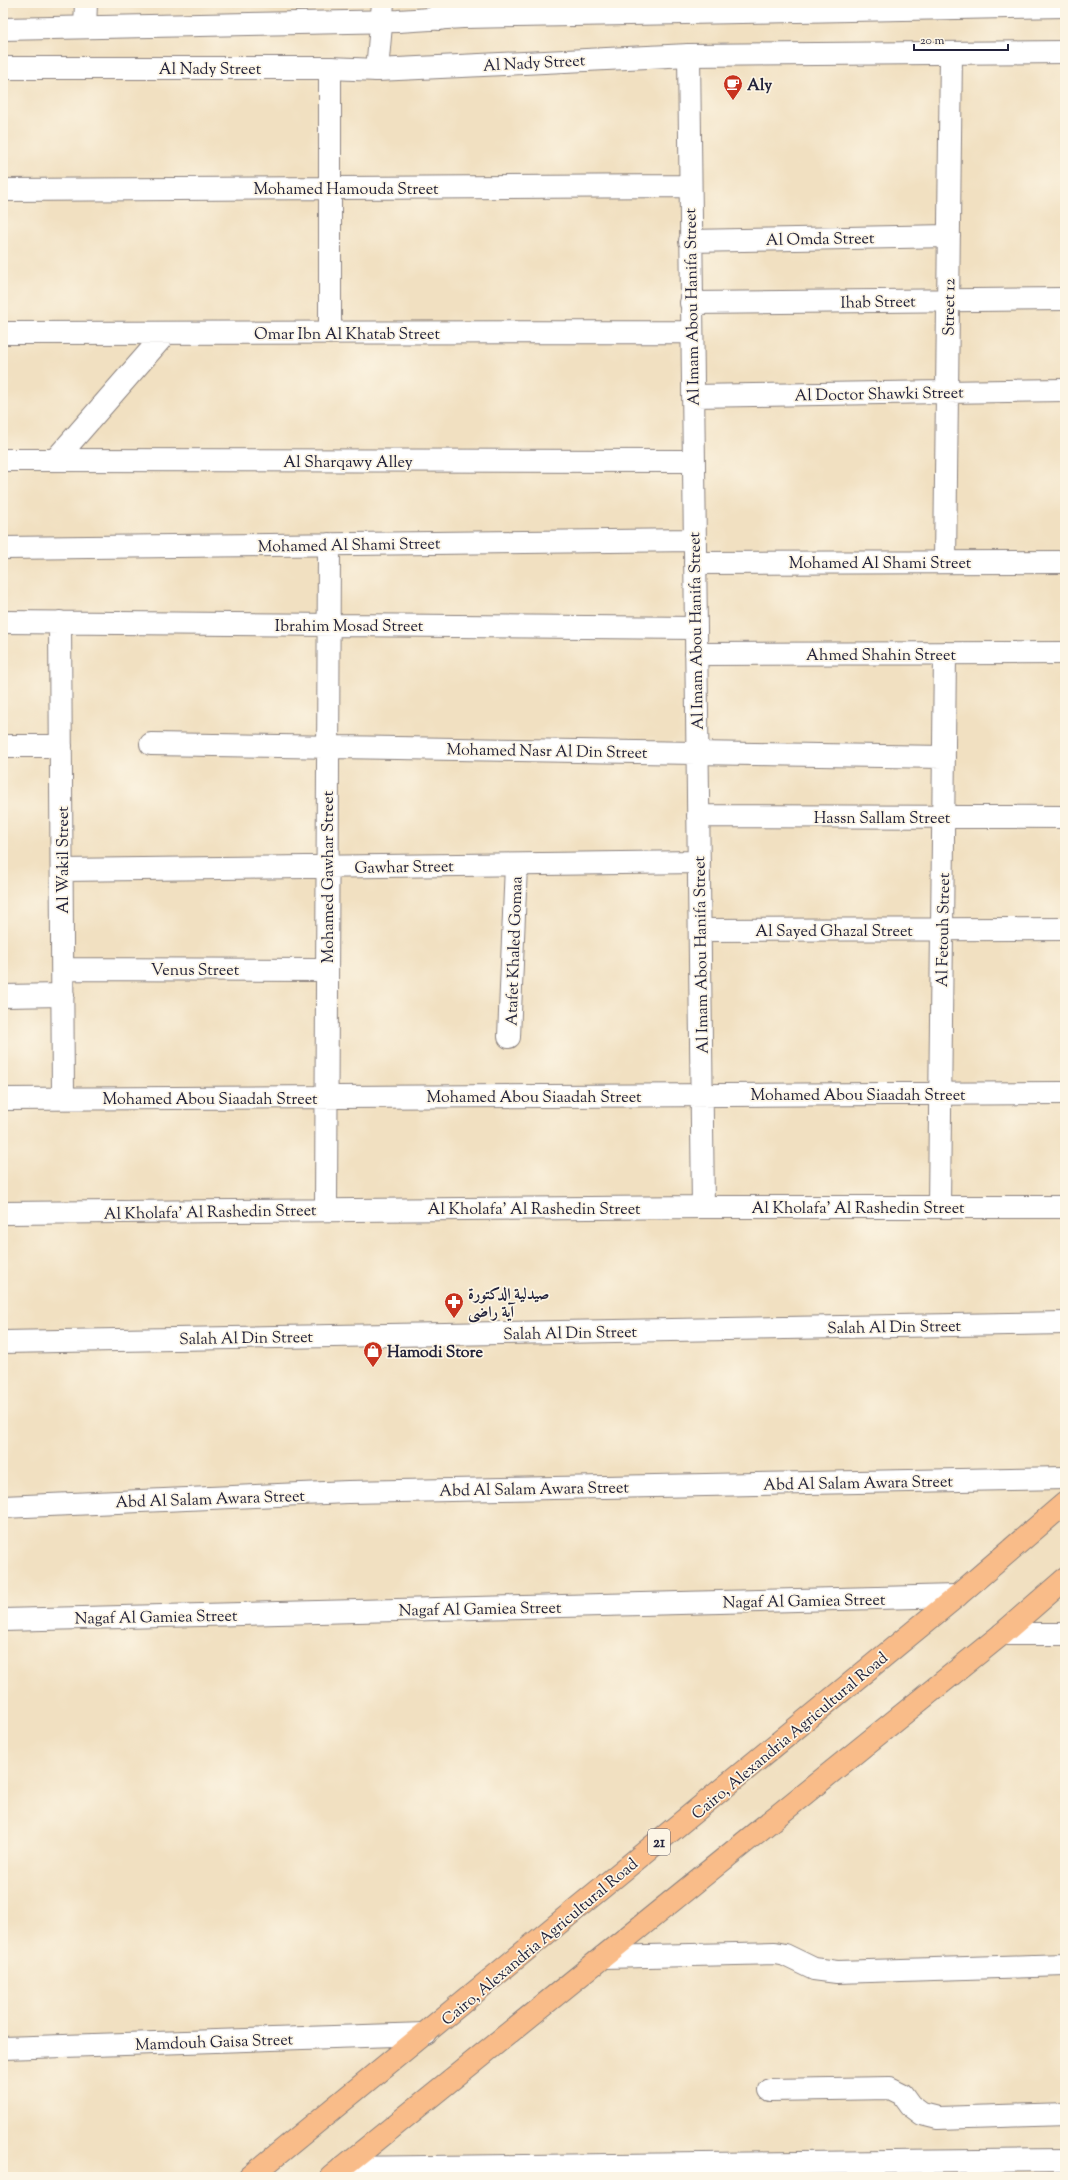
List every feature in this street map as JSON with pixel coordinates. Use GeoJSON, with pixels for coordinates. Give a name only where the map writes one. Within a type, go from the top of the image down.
{"type":"FeatureCollection","features":[{"type":"Feature","properties":{"kind":"highway","name":"Cairo, Alexandria Agricultural Road"},"geometry":{"type":"LineString","coordinates":[[250,2177],[426,2034],[957,1596],[1065,1503]]}},
{"type":"Feature","properties":{"kind":"highway"},"geometry":{"type":"LineString","coordinates":[[337,2173],[1002,1634],[1065,1579]]}},
{"type":"Feature","properties":{"kind":"street"},"geometry":{"type":"LineString","coordinates":[[85,27],[86,3]]}},
{"type":"Feature","properties":{"kind":"street"},"geometry":{"type":"LineString","coordinates":[[3,29],[85,27],[382,12],[441,11],[471,17],[953,6],[1065,6]]}},
{"type":"Feature","properties":{"kind":"street"},"geometry":{"type":"LineString","coordinates":[[377,70],[382,12]]}},
{"type":"Feature","properties":{"kind":"street","name":"Al Nady Street"},"geometry":{"type":"LineString","coordinates":[[3,68],[330,68],[377,70],[689,55],[1065,52]]}},
{"type":"Feature","properties":{"kind":"street","name":"Street 12"},"geometry":{"type":"LineString","coordinates":[[945,562],[951,53]]}},
{"type":"Feature","properties":{"kind":"street","name":"Al Imam Abou Hanifa Street"},"geometry":{"type":"LineString","coordinates":[[689,55],[689,186],[704,1207]]}},
{"type":"Feature","properties":{"kind":"street"},"geometry":{"type":"LineString","coordinates":[[330,68],[330,333]]}},
{"type":"Feature","properties":{"kind":"street","name":"Mohamed Hamouda Street"},"geometry":{"type":"LineString","coordinates":[[3,190],[689,186]]}},
{"type":"Feature","properties":{"kind":"street","name":"Al Omda Street"},"geometry":{"type":"LineString","coordinates":[[690,240],[949,236]]}},
{"type":"Feature","properties":{"kind":"street","name":"Ihab Street"},"geometry":{"type":"LineString","coordinates":[[691,303],[1065,299]]}},
{"type":"Feature","properties":{"kind":"street","name":"Omar Ibn Al Khatab Street"},"geometry":{"type":"LineString","coordinates":[[3,333],[691,332]]}},
{"type":"Feature","properties":{"kind":"street"},"geometry":{"type":"LineString","coordinates":[[55,460],[166,333]]}},
{"type":"Feature","properties":{"kind":"street","name":"Al Doctor Shawki Street"},"geometry":{"type":"LineString","coordinates":[[692,396],[1065,390]]}},
{"type":"Feature","properties":{"kind":"street","name":"Al Sharqawy Alley"},"geometry":{"type":"LineString","coordinates":[[3,460],[693,461]]}},
{"type":"Feature","properties":{"kind":"street","name":"Mohamed Al Shami Street"},"geometry":{"type":"LineString","coordinates":[[3,548],[694,540]]}},
{"type":"Feature","properties":{"kind":"street","name":"Mohamed Gawhar Street"},"geometry":{"type":"LineString","coordinates":[[326,1209],[329,544]]}},
{"type":"Feature","properties":{"kind":"street","name":"Mohamed Al Shami Street"},"geometry":{"type":"LineString","coordinates":[[694,563],[1065,562]]}},
{"type":"Feature","properties":{"kind":"street","name":"Ibrahim Mosad Street"},"geometry":{"type":"LineString","coordinates":[[3,622],[696,628]]}},
{"type":"Feature","properties":{"kind":"street","name":"Al Wakil Street"},"geometry":{"type":"LineString","coordinates":[[60,622],[63,1098]]}},
{"type":"Feature","properties":{"kind":"street","name":"Al Fetouh Street"},"geometry":{"type":"LineString","coordinates":[[938,1206],[945,653]]}},
{"type":"Feature","properties":{"kind":"street","name":"Ahmed Shahin Street"},"geometry":{"type":"LineString","coordinates":[[696,654],[1065,653]]}},
{"type":"Feature","properties":{"kind":"street","name":"Mohamed Nasr Al Din Street"},"geometry":{"type":"LineString","coordinates":[[151,744],[944,757]]}},
{"type":"Feature","properties":{"kind":"street"},"geometry":{"type":"LineString","coordinates":[[3,746],[61,746]]}},
{"type":"Feature","properties":{"kind":"street","name":"Hassn Sallam Street"},"geometry":{"type":"LineString","coordinates":[[698,816],[1065,817]]}},
{"type":"Feature","properties":{"kind":"street","name":"Gawhar Street"},"geometry":{"type":"LineString","coordinates":[[62,870],[699,862]]}},
{"type":"Feature","properties":{"kind":"street","name":"Atafet Khaled Gomaa"},"geometry":{"type":"LineString","coordinates":[[510,1037],[516,865]]}},
{"type":"Feature","properties":{"kind":"street","name":"Al Sayed Ghazal Street"},"geometry":{"type":"LineString","coordinates":[[700,930],[1065,929]]}},
{"type":"Feature","properties":{"kind":"street","name":"Venus Street"},"geometry":{"type":"LineString","coordinates":[[62,969],[327,970]]}},
{"type":"Feature","properties":{"kind":"street"},"geometry":{"type":"LineString","coordinates":[[3,996],[62,995]]}},
{"type":"Feature","properties":{"kind":"street","name":"Mohamed Abou Siaadah Street"},"geometry":{"type":"LineString","coordinates":[[3,1099],[1065,1093]]}},
{"type":"Feature","properties":{"kind":"street","name":"Al Kholafa' Al Rashedin Street"},"geometry":{"type":"LineString","coordinates":[[3,1213],[326,1209],[1065,1206]]}},
{"type":"Feature","properties":{"kind":"street","name":"Salah Al Din Street"},"geometry":{"type":"LineString","coordinates":[[3,1342],[1065,1323]]}},
{"type":"Feature","properties":{"kind":"street","name":"Abd Al Salam Awara Street"},"geometry":{"type":"LineString","coordinates":[[3,1506],[348,1492],[1065,1478]]}},
{"type":"Feature","properties":{"kind":"street","name":"Nagaf Al Gamiea Street"},"geometry":{"type":"LineString","coordinates":[[3,1620],[957,1596]]}},
{"type":"Feature","properties":{"kind":"street"},"geometry":{"type":"LineString","coordinates":[[1002,1634],[1065,1634]]}},
{"type":"Feature","properties":{"kind":"street"},"geometry":{"type":"LineString","coordinates":[[603,1957],[775,1953],[785,1955],[814,1969],[837,1972],[1065,1965]]}},
{"type":"Feature","properties":{"kind":"street","name":"Mamdouh Gaisa Street"},"geometry":{"type":"LineString","coordinates":[[3,2048],[426,2034]]}},
{"type":"Feature","properties":{"kind":"street"},"geometry":{"type":"LineString","coordinates":[[770,2090],[890,2088],[902,2094],[910,2105],[922,2114],[938,2118],[1065,2114]]}},
{"type":"Feature","properties":{"kind":"street"},"geometry":{"type":"LineString","coordinates":[[337,2173],[1065,2160]]}},
{"type":"Feature","properties":{"kind":"place","name":"Aly"},"geometry":{"type":"Point","coordinates":[733,101]}},
{"type":"Feature","properties":{"kind":"place","name":"صيدلية الدكتورة آية راضى"},"geometry":{"type":"Point","coordinates":[454,1319]}},
{"type":"Feature","properties":{"kind":"place","name":"Hamodi Store"},"geometry":{"type":"Point","coordinates":[373,1368]}}]}
